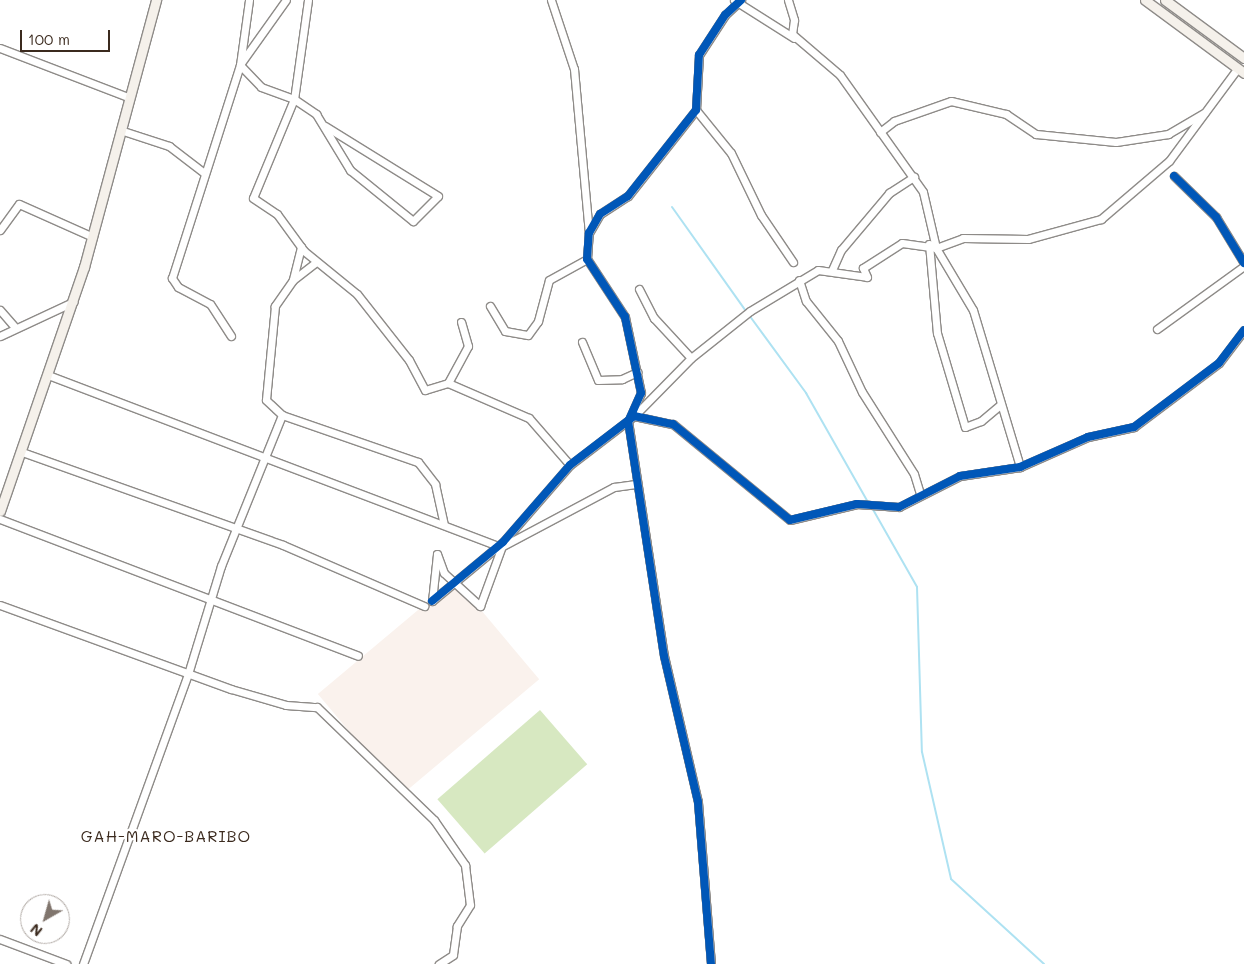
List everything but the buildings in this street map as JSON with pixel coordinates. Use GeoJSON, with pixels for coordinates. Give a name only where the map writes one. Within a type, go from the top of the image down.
{"type":"FeatureCollection","features":[{"type":"Feature","properties":{"kind":"main road"},"geometry":{"type":"LineString","coordinates":[[0,512],[73,302],[93,237],[156,0]]}},
{"type":"Feature","properties":{"kind":"main road"},"geometry":{"type":"LineString","coordinates":[[1145,0],[1241,71]]}},
{"type":"Feature","properties":{"kind":"main road"},"geometry":{"type":"LineString","coordinates":[[1164,0],[1244,58]]}},
{"type":"Feature","properties":{"kind":"street"},"geometry":{"type":"LineString","coordinates":[[231,336],[210,304],[178,287],[172,278],[204,172],[240,65],[249,0]]}},
{"type":"Feature","properties":{"kind":"street"},"geometry":{"type":"LineString","coordinates":[[240,65],[286,0]]}},
{"type":"Feature","properties":{"kind":"street"},"geometry":{"type":"LineString","coordinates":[[308,0],[294,99],[253,198],[277,214],[301,247],[316,262],[357,294],[409,360],[422,388],[430,391],[448,383],[468,346],[461,322]]}},
{"type":"Feature","properties":{"kind":"street"},"geometry":{"type":"LineString","coordinates":[[551,0],[574,69],[589,233],[587,259],[625,317],[641,392],[628,422],[636,484],[664,656],[698,802],[711,964]]}},
{"type":"Feature","properties":{"kind":"street"},"geometry":{"type":"LineString","coordinates":[[788,0],[794,20],[792,34],[811,47],[840,75],[923,192],[931,236],[936,248],[973,310],[986,367],[1001,404],[1020,467]]}},
{"type":"Feature","properties":{"kind":"street"},"geometry":{"type":"LineString","coordinates":[[589,233],[600,214],[628,196],[696,110],[699,54],[725,15],[738,1],[774,29],[811,47]]}},
{"type":"Feature","properties":{"kind":"street"},"geometry":{"type":"LineString","coordinates":[[0,48],[130,98]]}},
{"type":"Feature","properties":{"kind":"street"},"geometry":{"type":"LineString","coordinates":[[240,65],[261,87],[294,99],[325,126],[437,192],[438,196],[413,221],[350,170],[325,126]]}},
{"type":"Feature","properties":{"kind":"street"},"geometry":{"type":"LineString","coordinates":[[500,545],[483,604],[475,604],[453,582],[444,573],[437,554],[432,601],[453,582],[500,545],[570,465],[628,422],[692,358],[750,311],[818,270],[832,270],[867,277],[863,268],[902,243],[936,248],[963,238],[1041,237],[1096,222],[1160,171],[1204,113],[1241,71]]}},
{"type":"Feature","properties":{"kind":"street"},"geometry":{"type":"LineString","coordinates":[[880,132],[894,121],[950,101],[1006,114],[1036,134],[1116,142],[1168,134],[1204,113]]}},
{"type":"Feature","properties":{"kind":"street"},"geometry":{"type":"LineString","coordinates":[[696,110],[731,153],[761,215],[793,262]]}},
{"type":"Feature","properties":{"kind":"street"},"geometry":{"type":"LineString","coordinates":[[120,130],[169,146],[204,172]]}},
{"type":"Feature","properties":{"kind":"street"},"geometry":{"type":"LineString","coordinates":[[1156,329],[1244,264],[1216,217],[1174,176]]}},
{"type":"Feature","properties":{"kind":"street"},"geometry":{"type":"LineString","coordinates":[[832,270],[841,250],[884,198],[914,177]]}},
{"type":"Feature","properties":{"kind":"street"},"geometry":{"type":"LineString","coordinates":[[0,230],[19,204],[93,237]]}},
{"type":"Feature","properties":{"kind":"street"},"geometry":{"type":"LineString","coordinates":[[931,236],[928,247],[937,332],[964,425],[973,426],[1001,404]]}},
{"type":"Feature","properties":{"kind":"street"},"geometry":{"type":"LineString","coordinates":[[293,280],[301,247]]}},
{"type":"Feature","properties":{"kind":"street"},"geometry":{"type":"LineString","coordinates":[[490,306],[505,331],[528,335],[538,321],[549,280],[587,259]]}},
{"type":"Feature","properties":{"kind":"street"},"geometry":{"type":"LineString","coordinates":[[316,262],[293,280],[275,306],[276,336],[266,400],[282,415],[418,462],[435,484],[444,525]]}},
{"type":"Feature","properties":{"kind":"street"},"geometry":{"type":"LineString","coordinates":[[799,280],[806,301],[838,341],[862,392],[914,474],[920,494]]}},
{"type":"Feature","properties":{"kind":"street"},"geometry":{"type":"LineString","coordinates":[[639,290],[654,318],[692,358]]}},
{"type":"Feature","properties":{"kind":"street"},"geometry":{"type":"LineString","coordinates":[[0,336],[15,327],[73,302]]}},
{"type":"Feature","properties":{"kind":"street"},"geometry":{"type":"LineString","coordinates":[[0,310],[15,327]]}},
{"type":"Feature","properties":{"kind":"street"},"geometry":{"type":"LineString","coordinates":[[634,416],[673,424],[790,520],[857,504],[899,507],[920,494],[960,476],[1020,467],[1088,437],[1142,422],[1219,363],[1244,330]]}},
{"type":"Feature","properties":{"kind":"street"},"geometry":{"type":"LineString","coordinates":[[582,342],[598,380],[622,379],[637,372]]}},
{"type":"Feature","properties":{"kind":"street"},"geometry":{"type":"LineString","coordinates":[[48,375],[500,545],[614,487],[636,484]]}},
{"type":"Feature","properties":{"kind":"street"},"geometry":{"type":"LineString","coordinates":[[448,383],[529,418],[570,465]]}},
{"type":"Feature","properties":{"kind":"street"},"geometry":{"type":"LineString","coordinates":[[83,964],[188,674],[210,599],[282,415]]}},
{"type":"Feature","properties":{"kind":"street"},"geometry":{"type":"LineString","coordinates":[[22,452],[235,531],[283,545],[424,606]]}},
{"type":"Feature","properties":{"kind":"street"},"geometry":{"type":"LineString","coordinates":[[0,519],[358,656]]}},
{"type":"Feature","properties":{"kind":"street"},"geometry":{"type":"LineString","coordinates":[[0,605],[188,674],[286,705],[317,707],[434,820],[465,865],[470,899],[456,926],[453,955],[439,964]]}},
{"type":"Feature","properties":{"kind":"street"},"geometry":{"type":"LineString","coordinates":[[0,939],[66,964]]}},
{"type":"Feature","properties":{"kind":"shaded area"},"geometry":{"type":"Polygon","coordinates":[[[455,579],[539,679],[402,794],[318,694],[455,579]]]}},
{"type":"Feature","properties":{"kind":"green space"},"geometry":{"type":"Polygon","coordinates":[[[540,710],[587,764],[485,854],[437,799],[540,710]]]}},
{"type":"Feature","properties":{"kind":"waterway"},"geometry":{"type":"LineString","coordinates":[[672,207],[746,311]]}},
{"type":"Feature","properties":{"kind":"waterway"},"geometry":{"type":"LineString","coordinates":[[749,315],[806,393],[868,502]]}},
{"type":"Feature","properties":{"kind":"waterway"},"geometry":{"type":"LineString","coordinates":[[871,506],[917,587],[922,752],[951,879],[1044,964]]}},
{"type":"Feature","properties":{"kind":"cycle path"},"geometry":{"type":"LineString","coordinates":[[711,964],[698,802],[664,656],[628,422],[641,393],[625,317],[587,259],[589,233],[600,214],[628,196],[696,110],[699,55],[725,15],[741,0]]}},
{"type":"Feature","properties":{"kind":"cycle path"},"geometry":{"type":"LineString","coordinates":[[1174,176],[1216,217],[1244,263]]}},
{"type":"Feature","properties":{"kind":"cycle path"},"geometry":{"type":"LineString","coordinates":[[432,601],[503,542],[570,465],[634,416],[673,424],[790,520],[857,504],[899,507],[960,476],[1020,467],[1088,437],[1134,427],[1219,363],[1244,330]]}},
{"type":"Feature","properties":{"kind":"district","name":"GAH-MARO-BARIBO"},"geometry":{"type":"Point","coordinates":[166,836]}}]}
